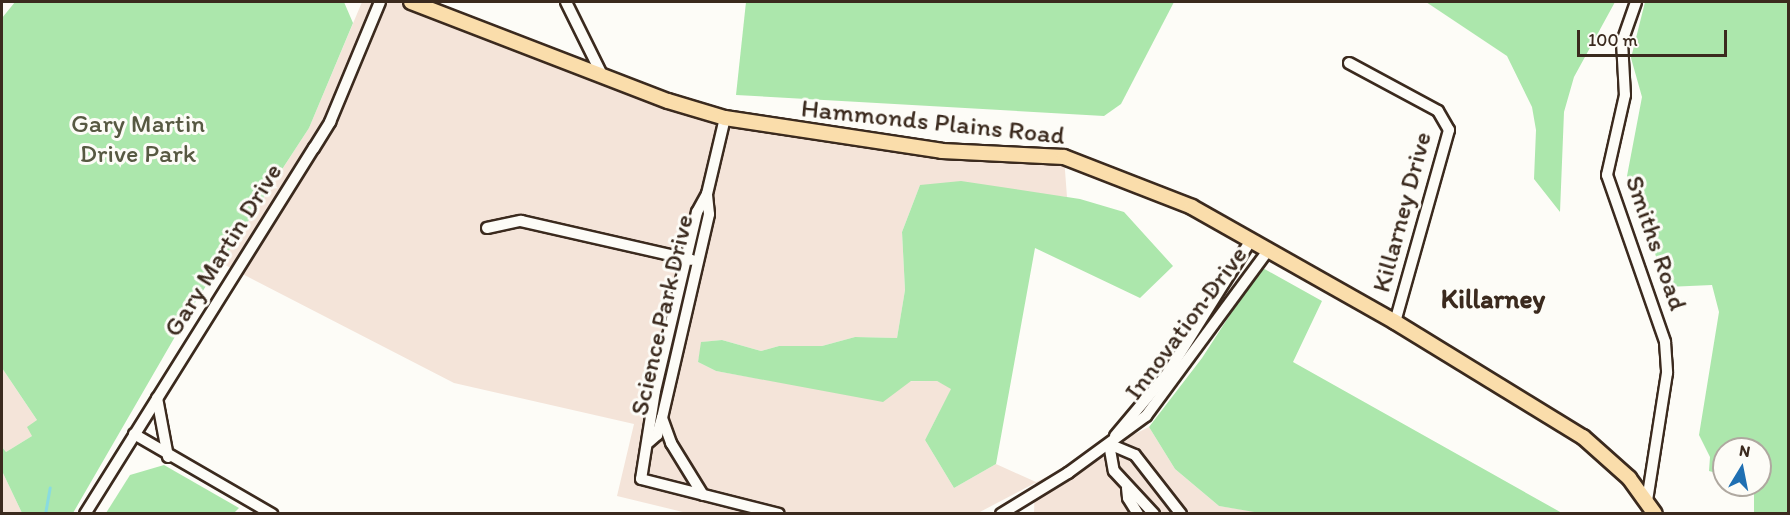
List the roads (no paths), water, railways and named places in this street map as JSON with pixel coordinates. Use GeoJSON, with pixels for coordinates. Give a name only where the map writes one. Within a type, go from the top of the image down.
{"type":"FeatureCollection","features":[{"type":"Feature","properties":{"kind":"main road","name":"Hammonds Plains Road"},"geometry":{"type":"LineString","coordinates":[[411,2],[603,77],[725,118],[824,136],[942,150],[1064,157],[1192,207],[1395,322],[1583,437],[1629,478],[1655,513]]}},
{"type":"Feature","properties":{"kind":"street","name":"Gary Martin Drive"},"geometry":{"type":"LineString","coordinates":[[85,513],[330,122],[380,2]]}},
{"type":"Feature","properties":{"kind":"street"},"geometry":{"type":"LineString","coordinates":[[566,2],[603,77]]}},
{"type":"Feature","properties":{"kind":"street","name":"Smiths Road"},"geometry":{"type":"LineString","coordinates":[[1636,2],[1622,42],[1625,94],[1607,175],[1665,342],[1667,373],[1647,501]]}},
{"type":"Feature","properties":{"kind":"street","name":"Killarney Drive"},"geometry":{"type":"LineString","coordinates":[[1349,63],[1437,111],[1449,130],[1395,322]]}},
{"type":"Feature","properties":{"kind":"street","name":"Science Park Drive"},"geometry":{"type":"LineString","coordinates":[[650,442],[646,433],[686,259],[697,212],[707,194],[725,118]]}},
{"type":"Feature","properties":{"kind":"street","name":"Science Park Drive"},"geometry":{"type":"LineString","coordinates":[[703,495],[641,479],[650,442],[657,435],[662,418],[709,214],[707,194]]}},
{"type":"Feature","properties":{"kind":"street"},"geometry":{"type":"LineString","coordinates":[[487,228],[521,221],[698,261]]}},
{"type":"Feature","properties":{"kind":"street","name":"Innovation Drive"},"geometry":{"type":"LineString","coordinates":[[1110,444],[1167,374],[1251,240]]}},
{"type":"Feature","properties":{"kind":"street","name":"Innovation Drive"},"geometry":{"type":"LineString","coordinates":[[1001,513],[1110,444],[1146,416],[1171,387],[1269,249]]}},
{"type":"Feature","properties":{"kind":"street"},"geometry":{"type":"LineString","coordinates":[[157,398],[168,457]]}},
{"type":"Feature","properties":{"kind":"street"},"geometry":{"type":"LineString","coordinates":[[662,418],[671,443],[703,495],[779,513]]}},
{"type":"Feature","properties":{"kind":"street"},"geometry":{"type":"LineString","coordinates":[[135,435],[168,457],[272,513]]}},
{"type":"Feature","properties":{"kind":"street"},"geometry":{"type":"LineString","coordinates":[[1110,444],[1114,471],[1127,488],[1137,493],[1154,513]]}},
{"type":"Feature","properties":{"kind":"street"},"geometry":{"type":"LineString","coordinates":[[1110,444],[1135,454],[1181,513]]}},
{"type":"Feature","properties":{"kind":"street"},"geometry":{"type":"LineString","coordinates":[[1127,488],[1128,498],[1138,513]]}},
{"type":"Feature","properties":{"kind":"waterway"},"geometry":{"type":"LineString","coordinates":[[45,514],[50,487]]}},
{"type":"Feature","properties":{"kind":"district","name":"Killarney"},"geometry":{"type":"Point","coordinates":[1493,299]}},
{"type":"Feature","properties":{"kind":"park label","name":"Gary Martin Drive Park"},"geometry":{"type":"Point","coordinates":[138,139]}}]}
